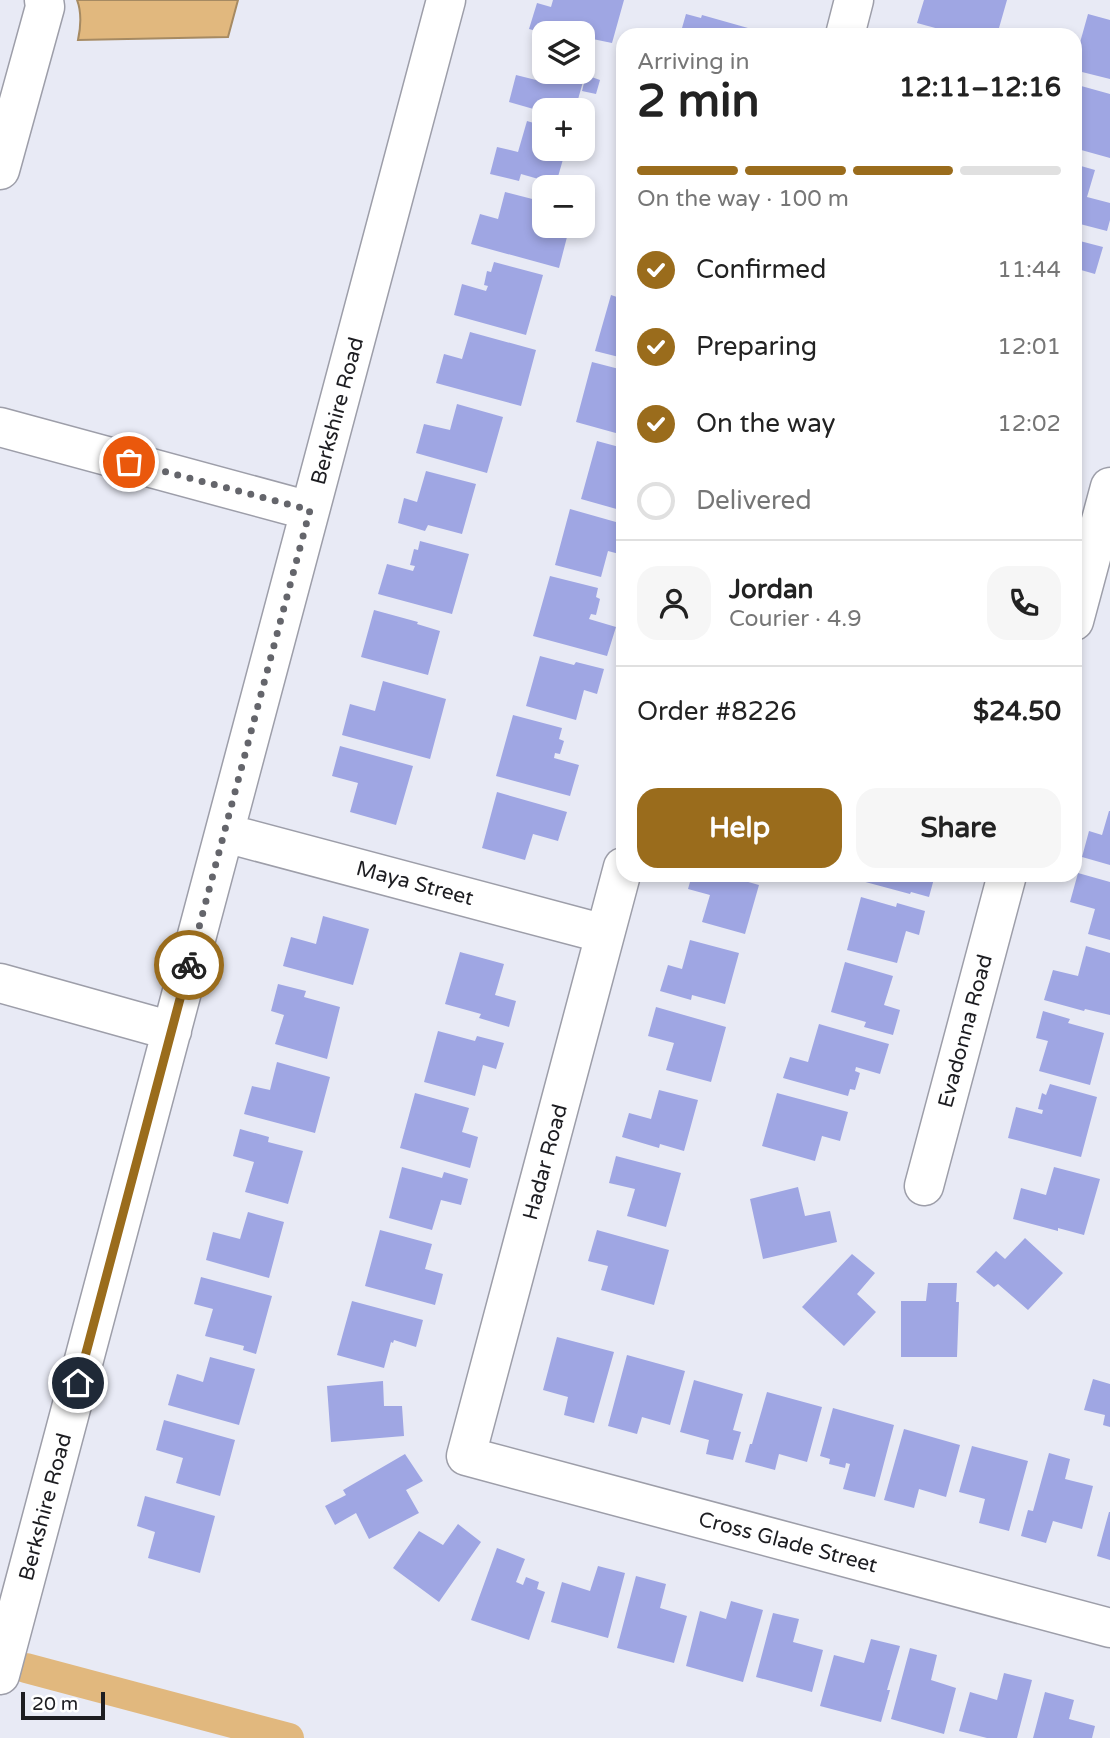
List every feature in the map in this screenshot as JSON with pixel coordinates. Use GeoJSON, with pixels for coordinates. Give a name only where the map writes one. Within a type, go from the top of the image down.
{"type":"FeatureCollection","features":[{"type":"Feature","properties":{"kind":"street"},"geometry":{"type":"LineString","coordinates":[[0,170],[45,7],[44,0]]}},
{"type":"Feature","properties":{"kind":"street","name":"Berkshire Road"},"geometry":{"type":"LineString","coordinates":[[0,1675],[446,0]]}},
{"type":"Feature","properties":{"kind":"street"},"geometry":{"type":"LineString","coordinates":[[847,28],[854,0]]}},
{"type":"Feature","properties":{"kind":"street"},"geometry":{"type":"LineString","coordinates":[[0,427],[310,510]]}},
{"type":"Feature","properties":{"kind":"street"},"geometry":{"type":"LineString","coordinates":[[1082,591],[1110,487]]}},
{"type":"Feature","properties":{"kind":"street","name":"Maya Street"},"geometry":{"type":"LineString","coordinates":[[225,833],[605,934]]}},
{"type":"Feature","properties":{"kind":"street","name":"Hadar Road"},"geometry":{"type":"LineString","coordinates":[[466,1456],[619,882]]}},
{"type":"Feature","properties":{"kind":"street","name":"Evadonna Road"},"geometry":{"type":"LineString","coordinates":[[924,1186],[1005,882]]}},
{"type":"Feature","properties":{"kind":"street"},"geometry":{"type":"LineString","coordinates":[[0,983],[172,1031]]}},
{"type":"Feature","properties":{"kind":"street","name":"Cross Glade Street"},"geometry":{"type":"LineString","coordinates":[[466,1456],[1110,1628]]}},
{"type":"Feature","properties":{"kind":"shaded area"},"geometry":{"type":"Polygon","coordinates":[[[77,0],[238,0],[228,37],[78,40],[80,10],[77,0]]]}},
{"type":"Feature","properties":{"kind":"building"},"geometry":{"type":"Polygon","coordinates":[[[553,0],[624,0],[612,43],[595,39],[595,21],[532,21],[532,30],[529,29],[537,3],[551,7],[553,0]]]}},
{"type":"Feature","properties":{"kind":"building"},"geometry":{"type":"Polygon","coordinates":[[[924,0],[1007,0],[999,28],[935,28],[917,23],[924,0]]]}},
{"type":"Feature","properties":{"kind":"building"},"geometry":{"type":"Polygon","coordinates":[[[686,14],[701,18],[702,15],[748,28],[682,28],[686,14]]]}},
{"type":"Feature","properties":{"kind":"building"},"geometry":{"type":"Polygon","coordinates":[[[1088,14],[1110,20],[1110,79],[1082,72],[1082,35],[1088,14]]]}},
{"type":"Feature","properties":{"kind":"building"},"geometry":{"type":"Polygon","coordinates":[[[516,75],[532,79],[532,84],[582,84],[578,98],[532,98],[532,109],[509,102],[516,75]]]}},
{"type":"Feature","properties":{"kind":"building"},"geometry":{"type":"Polygon","coordinates":[[[595,78],[600,80],[596,94],[582,91],[584,84],[595,84],[595,78]]]}},
{"type":"Feature","properties":{"kind":"building"},"geometry":{"type":"Polygon","coordinates":[[[1082,86],[1110,94],[1110,158],[1082,150],[1082,86]]]}},
{"type":"Feature","properties":{"kind":"building"},"geometry":{"type":"Polygon","coordinates":[[[527,121],[532,122],[532,161],[563,161],[558,175],[532,175],[532,177],[521,174],[519,181],[490,174],[497,147],[518,152],[527,121]]]}},
{"type":"Feature","properties":{"kind":"building"},"geometry":{"type":"Polygon","coordinates":[[[1082,166],[1095,170],[1087,197],[1110,203],[1107,231],[1082,225],[1082,166]]]}},
{"type":"Feature","properties":{"kind":"building"},"geometry":{"type":"Polygon","coordinates":[[[505,192],[532,199],[532,238],[567,238],[559,268],[471,244],[480,214],[498,219],[505,192]]]}},
{"type":"Feature","properties":{"kind":"building"},"geometry":{"type":"Polygon","coordinates":[[[1082,242],[1103,247],[1095,274],[1082,270],[1082,242]]]}},
{"type":"Feature","properties":{"kind":"building"},"geometry":{"type":"Polygon","coordinates":[[[494,262],[543,275],[526,335],[454,315],[462,284],[486,291],[488,286],[484,285],[487,271],[491,272],[494,262]]]}},
{"type":"Feature","properties":{"kind":"building"},"geometry":{"type":"Polygon","coordinates":[[[611,295],[616,297],[616,356],[595,351],[611,295]]]}},
{"type":"Feature","properties":{"kind":"building"},"geometry":{"type":"Polygon","coordinates":[[[470,332],[536,350],[521,406],[436,383],[444,354],[462,359],[470,332]]]}},
{"type":"Feature","properties":{"kind":"building"},"geometry":{"type":"Polygon","coordinates":[[[592,362],[616,368],[616,433],[576,422],[592,362]]]}},
{"type":"Feature","properties":{"kind":"building"},"geometry":{"type":"Polygon","coordinates":[[[457,404],[503,417],[487,473],[416,453],[424,424],[450,430],[457,404]]]}},
{"type":"Feature","properties":{"kind":"building"},"geometry":{"type":"Polygon","coordinates":[[[597,441],[616,446],[616,509],[581,499],[597,441]]]}},
{"type":"Feature","properties":{"kind":"building"},"geometry":{"type":"Polygon","coordinates":[[[426,471],[476,484],[462,534],[428,525],[425,531],[398,523],[404,498],[417,502],[426,471]]]}},
{"type":"Feature","properties":{"kind":"building"},"geometry":{"type":"Polygon","coordinates":[[[570,509],[616,522],[616,553],[608,551],[601,577],[555,565],[570,509]]]}},
{"type":"Feature","properties":{"kind":"building"},"geometry":{"type":"Polygon","coordinates":[[[420,541],[469,554],[452,614],[378,594],[387,564],[413,571],[415,566],[410,565],[414,549],[418,550],[420,541]]]}},
{"type":"Feature","properties":{"kind":"building"},"geometry":{"type":"Polygon","coordinates":[[[550,576],[598,588],[596,597],[600,599],[596,615],[591,614],[589,619],[616,627],[607,656],[533,636],[550,576]]]}},
{"type":"Feature","properties":{"kind":"building"},"geometry":{"type":"Polygon","coordinates":[[[374,610],[440,631],[428,675],[361,657],[374,610]]]}},
{"type":"Feature","properties":{"kind":"building"},"geometry":{"type":"Polygon","coordinates":[[[540,656],[604,669],[597,694],[584,690],[576,720],[526,706],[540,656]]]}},
{"type":"Feature","properties":{"kind":"building"},"geometry":{"type":"Polygon","coordinates":[[[383,681],[446,699],[430,759],[342,735],[350,704],[375,711],[383,681]]]}},
{"type":"Feature","properties":{"kind":"building"},"geometry":{"type":"Polygon","coordinates":[[[513,715],[562,728],[559,739],[564,741],[560,754],[555,753],[554,758],[579,765],[570,796],[496,776],[513,715]]]}},
{"type":"Feature","properties":{"kind":"building"},"geometry":{"type":"Polygon","coordinates":[[[340,746],[413,766],[396,825],[350,812],[358,783],[332,776],[340,746]]]}},
{"type":"Feature","properties":{"kind":"building"},"geometry":{"type":"Polygon","coordinates":[[[497,792],[567,812],[558,841],[533,834],[525,860],[482,848],[497,792]]]}},
{"type":"Feature","properties":{"kind":"building"},"geometry":{"type":"Polygon","coordinates":[[[1109,811],[1110,865],[1082,857],[1089,831],[1102,835],[1109,811]]]}},
{"type":"Feature","properties":{"kind":"building"},"geometry":{"type":"Polygon","coordinates":[[[1082,874],[1110,882],[1110,940],[1088,934],[1095,909],[1070,902],[1076,882],[1082,882],[1082,874]]]}},
{"type":"Feature","properties":{"kind":"building"},"geometry":{"type":"Polygon","coordinates":[[[690,882],[748,882],[759,885],[745,934],[702,922],[710,895],[688,889],[690,882]]]}},
{"type":"Feature","properties":{"kind":"building"},"geometry":{"type":"Polygon","coordinates":[[[865,882],[933,882],[929,897],[911,892],[910,894],[865,882]]]}},
{"type":"Feature","properties":{"kind":"building"},"geometry":{"type":"Polygon","coordinates":[[[861,897],[896,907],[897,903],[925,911],[919,935],[906,931],[897,963],[847,950],[861,897]]]}},
{"type":"Feature","properties":{"kind":"building"},"geometry":{"type":"Polygon","coordinates":[[[323,916],[369,929],[353,985],[283,966],[291,937],[316,944],[323,916]]]}},
{"type":"Feature","properties":{"kind":"building"},"geometry":{"type":"Polygon","coordinates":[[[690,940],[739,953],[725,1004],[692,995],[691,1000],[660,991],[668,965],[682,969],[690,940]]]}},
{"type":"Feature","properties":{"kind":"building"},"geometry":{"type":"Polygon","coordinates":[[[1086,946],[1110,953],[1110,1015],[1044,1000],[1053,970],[1078,976],[1086,946]]]}},
{"type":"Feature","properties":{"kind":"building"},"geometry":{"type":"Polygon","coordinates":[[[460,952],[504,964],[495,995],[516,1001],[509,1027],[479,1018],[481,1014],[445,1004],[460,952]]]}},
{"type":"Feature","properties":{"kind":"building"},"geometry":{"type":"Polygon","coordinates":[[[845,962],[893,976],[884,1005],[900,1010],[893,1035],[864,1027],[866,1022],[831,1012],[845,962]]]}},
{"type":"Feature","properties":{"kind":"building"},"geometry":{"type":"Polygon","coordinates":[[[278,984],[306,991],[304,997],[340,1007],[327,1059],[275,1044],[284,1015],[271,1011],[278,984]]]}},
{"type":"Feature","properties":{"kind":"building"},"geometry":{"type":"Polygon","coordinates":[[[656,1007],[726,1027],[711,1082],[666,1070],[674,1043],[648,1036],[656,1007]]]}},
{"type":"Feature","properties":{"kind":"building"},"geometry":{"type":"Polygon","coordinates":[[[1043,1011],[1070,1019],[1068,1023],[1104,1033],[1090,1085],[1039,1071],[1048,1041],[1036,1038],[1043,1011]]]}},
{"type":"Feature","properties":{"kind":"building"},"geometry":{"type":"Polygon","coordinates":[[[819,1024],[889,1044],[880,1074],[856,1067],[855,1071],[860,1073],[855,1090],[850,1089],[848,1096],[783,1078],[790,1057],[808,1062],[819,1024]]]}},
{"type":"Feature","properties":{"kind":"building"},"geometry":{"type":"Polygon","coordinates":[[[438,1031],[475,1041],[477,1036],[504,1043],[496,1069],[483,1065],[475,1096],[424,1082],[438,1031]]]}},
{"type":"Feature","properties":{"kind":"building"},"geometry":{"type":"Polygon","coordinates":[[[277,1062],[330,1077],[315,1133],[244,1114],[252,1086],[270,1090],[277,1062]]]}},
{"type":"Feature","properties":{"kind":"building"},"geometry":{"type":"Polygon","coordinates":[[[1050,1084],[1097,1097],[1081,1157],[1008,1138],[1016,1107],[1042,1114],[1043,1110],[1038,1109],[1042,1093],[1046,1095],[1050,1084]]]}},
{"type":"Feature","properties":{"kind":"building"},"geometry":{"type":"Polygon","coordinates":[[[659,1090],[698,1100],[684,1151],[660,1144],[659,1148],[622,1137],[629,1113],[651,1119],[659,1090]]]}},
{"type":"Feature","properties":{"kind":"building"},"geometry":{"type":"Polygon","coordinates":[[[415,1093],[469,1108],[462,1132],[478,1137],[470,1168],[400,1148],[415,1093]]]}},
{"type":"Feature","properties":{"kind":"building"},"geometry":{"type":"Polygon","coordinates":[[[777,1093],[848,1112],[840,1141],[822,1136],[815,1161],[762,1146],[777,1093]]]}},
{"type":"Feature","properties":{"kind":"building"},"geometry":{"type":"Polygon","coordinates":[[[240,1129],[269,1137],[268,1142],[303,1151],[288,1204],[245,1192],[254,1162],[233,1156],[240,1129]]]}},
{"type":"Feature","properties":{"kind":"building"},"geometry":{"type":"Polygon","coordinates":[[[616,1156],[681,1173],[666,1227],[627,1216],[635,1189],[609,1183],[616,1156]]]}},
{"type":"Feature","properties":{"kind":"building"},"geometry":{"type":"Polygon","coordinates":[[[402,1167],[442,1178],[444,1172],[468,1179],[461,1205],[441,1200],[432,1230],[389,1218],[402,1167]]]}},
{"type":"Feature","properties":{"kind":"building"},"geometry":{"type":"Polygon","coordinates":[[[1054,1167],[1100,1179],[1084,1235],[1013,1219],[1021,1188],[1046,1195],[1054,1167]]]}},
{"type":"Feature","properties":{"kind":"building"},"geometry":{"type":"Polygon","coordinates":[[[798,1187],[805,1216],[830,1211],[837,1242],[763,1259],[750,1199],[798,1187]]]}},
{"type":"Feature","properties":{"kind":"building"},"geometry":{"type":"Polygon","coordinates":[[[248,1212],[284,1222],[269,1278],[206,1260],[213,1232],[240,1239],[248,1212]]]}},
{"type":"Feature","properties":{"kind":"building"},"geometry":{"type":"Polygon","coordinates":[[[380,1230],[432,1244],[425,1269],[443,1274],[435,1305],[365,1286],[380,1230]]]}},
{"type":"Feature","properties":{"kind":"building"},"geometry":{"type":"Polygon","coordinates":[[[597,1230],[669,1250],[654,1305],[601,1290],[608,1266],[588,1261],[597,1230]]]}},
{"type":"Feature","properties":{"kind":"building"},"geometry":{"type":"Polygon","coordinates":[[[1025,1238],[1063,1273],[1028,1310],[998,1284],[994,1287],[976,1272],[996,1251],[1005,1259],[1025,1238]]]}},
{"type":"Feature","properties":{"kind":"building"},"geometry":{"type":"Polygon","coordinates":[[[852,1254],[875,1273],[857,1294],[876,1312],[844,1346],[802,1307],[852,1254]]]}},
{"type":"Feature","properties":{"kind":"building"},"geometry":{"type":"Polygon","coordinates":[[[201,1277],[272,1296],[256,1354],[243,1350],[244,1346],[205,1336],[213,1309],[194,1304],[201,1277]]]}},
{"type":"Feature","properties":{"kind":"building"},"geometry":{"type":"Polygon","coordinates":[[[928,1283],[957,1283],[957,1357],[901,1357],[901,1301],[926,1301],[928,1283]]]}},
{"type":"Feature","properties":{"kind":"building"},"geometry":{"type":"Polygon","coordinates":[[[352,1301],[423,1320],[416,1347],[394,1340],[391,1342],[384,1368],[337,1355],[352,1301]]]}},
{"type":"Feature","properties":{"kind":"building"},"geometry":{"type":"Polygon","coordinates":[[[557,1337],[614,1352],[594,1423],[564,1415],[568,1397],[543,1390],[557,1337]]]}},
{"type":"Feature","properties":{"kind":"building"},"geometry":{"type":"Polygon","coordinates":[[[627,1355],[685,1371],[670,1425],[642,1417],[637,1434],[608,1426],[627,1355]]]}},
{"type":"Feature","properties":{"kind":"building"},"geometry":{"type":"Polygon","coordinates":[[[210,1357],[255,1369],[239,1425],[168,1405],[177,1374],[203,1382],[210,1357]]]}},
{"type":"Feature","properties":{"kind":"building"},"geometry":{"type":"Polygon","coordinates":[[[1093,1379],[1110,1384],[1110,1427],[1103,1425],[1105,1415],[1084,1410],[1093,1379]]]}},
{"type":"Feature","properties":{"kind":"building"},"geometry":{"type":"Polygon","coordinates":[[[694,1380],[743,1394],[733,1430],[741,1432],[733,1460],[706,1454],[709,1440],[680,1432],[694,1380]]]}},
{"type":"Feature","properties":{"kind":"building"},"geometry":{"type":"Polygon","coordinates":[[[383,1381],[384,1406],[402,1406],[404,1436],[331,1442],[327,1386],[383,1381]]]}},
{"type":"Feature","properties":{"kind":"building"},"geometry":{"type":"Polygon","coordinates":[[[767,1392],[822,1407],[807,1462],[779,1454],[775,1470],[745,1462],[767,1392]]]}},
{"type":"Feature","properties":{"kind":"building"},"geometry":{"type":"Polygon","coordinates":[[[833,1408],[894,1425],[875,1497],[843,1489],[850,1464],[846,1463],[845,1468],[829,1464],[830,1459],[820,1456],[833,1408]]]}},
{"type":"Feature","properties":{"kind":"building"},"geometry":{"type":"Polygon","coordinates":[[[164,1420],[235,1440],[220,1496],[176,1483],[183,1458],[156,1450],[164,1420]]]}},
{"type":"Feature","properties":{"kind":"building"},"geometry":{"type":"Polygon","coordinates":[[[904,1429],[960,1445],[946,1497],[919,1489],[914,1508],[884,1500],[904,1429]]]}},
{"type":"Feature","properties":{"kind":"building"},"geometry":{"type":"Polygon","coordinates":[[[972,1446],[1028,1461],[1009,1531],[979,1523],[985,1499],[959,1492],[972,1446]]]}},
{"type":"Feature","properties":{"kind":"building"},"geometry":{"type":"Polygon","coordinates":[[[1049,1453],[1070,1459],[1065,1479],[1093,1486],[1082,1529],[1053,1521],[1046,1543],[1021,1536],[1028,1510],[1033,1511],[1049,1453]]]}},
{"type":"Feature","properties":{"kind":"building"},"geometry":{"type":"Polygon","coordinates":[[[405,1454],[423,1481],[406,1490],[419,1513],[369,1539],[356,1513],[335,1525],[325,1506],[346,1495],[343,1490],[405,1454]]]}},
{"type":"Feature","properties":{"kind":"building"},"geometry":{"type":"Polygon","coordinates":[[[145,1496],[215,1516],[200,1573],[148,1558],[155,1532],[137,1526],[145,1496]]]}},
{"type":"Feature","properties":{"kind":"building"},"geometry":{"type":"Polygon","coordinates":[[[1110,1512],[1110,1560],[1097,1556],[1110,1512]]]}},
{"type":"Feature","properties":{"kind":"building"},"geometry":{"type":"Polygon","coordinates":[[[458,1524],[481,1542],[439,1602],[393,1568],[419,1531],[443,1545],[458,1524]]]}},
{"type":"Feature","properties":{"kind":"building"},"geometry":{"type":"Polygon","coordinates":[[[497,1548],[525,1559],[516,1582],[523,1585],[526,1577],[539,1582],[537,1589],[545,1592],[529,1640],[471,1620],[497,1548]]]}},
{"type":"Feature","properties":{"kind":"building"},"geometry":{"type":"Polygon","coordinates":[[[598,1566],[625,1573],[608,1638],[551,1622],[562,1582],[590,1591],[598,1566]]]}},
{"type":"Feature","properties":{"kind":"building"},"geometry":{"type":"Polygon","coordinates":[[[636,1576],[666,1584],[660,1608],[687,1616],[674,1663],[617,1648],[636,1576]]]}},
{"type":"Feature","properties":{"kind":"building"},"geometry":{"type":"Polygon","coordinates":[[[731,1601],[763,1610],[743,1682],[686,1666],[700,1611],[726,1619],[731,1601]]]}},
{"type":"Feature","properties":{"kind":"building"},"geometry":{"type":"Polygon","coordinates":[[[773,1613],[799,1619],[793,1642],[823,1650],[812,1692],[756,1677],[773,1613]]]}},
{"type":"Feature","properties":{"kind":"building"},"geometry":{"type":"Polygon","coordinates":[[[871,1639],[900,1646],[881,1722],[820,1706],[834,1655],[864,1663],[871,1639]]]}},
{"type":"Feature","properties":{"kind":"building"},"geometry":{"type":"Polygon","coordinates":[[[910,1648],[937,1655],[931,1680],[956,1688],[944,1734],[891,1719],[910,1648]]]}},
{"type":"Feature","properties":{"kind":"building"},"geometry":{"type":"Polygon","coordinates":[[[1004,1673],[1032,1680],[1017,1738],[987,1738],[959,1731],[970,1692],[997,1700],[1004,1673]]]}},
{"type":"Feature","properties":{"kind":"building"},"geometry":{"type":"Polygon","coordinates":[[[1045,1692],[1074,1700],[1069,1719],[1095,1726],[1092,1738],[1033,1738],[1045,1692]]]}},
{"type":"Feature","properties":{"kind":"waterway"},"geometry":{"type":"LineString","coordinates":[[26,1668],[289,1738]]}},
{"type":"Feature","properties":{"kind":"way so far"},"geometry":{"type":"LineString","coordinates":[[129,462],[310,510],[189,965]]}},
{"type":"Feature","properties":{"kind":"route"},"geometry":{"type":"LineString","coordinates":[[78,1383],[189,965]]}}]}
